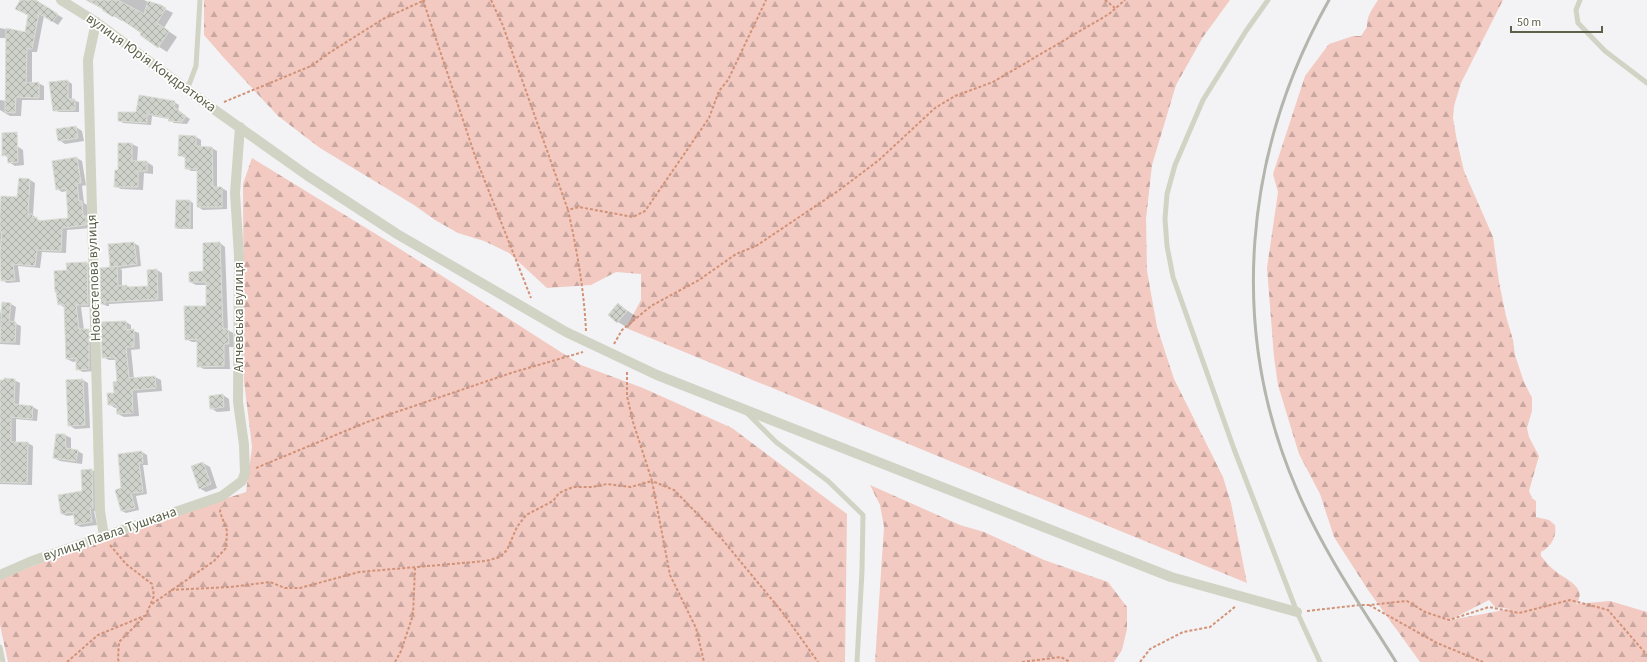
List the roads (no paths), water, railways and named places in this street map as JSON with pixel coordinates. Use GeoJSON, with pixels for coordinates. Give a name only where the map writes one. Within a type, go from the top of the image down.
{"type":"FeatureCollection","features":[{"type":"Feature","properties":{"kind":"street","name":"вулиця Юрія Кондратюка"},"geometry":{"type":"LineString","coordinates":[[61,0],[96,22],[187,90],[308,176],[397,234],[566,332],[657,375],[1170,577],[1298,612]]}},
{"type":"Feature","properties":{"kind":"street","name":"Новостепова вулиця"},"geometry":{"type":"LineString","coordinates":[[96,22],[88,60],[100,511],[104,536]]}},
{"type":"Feature","properties":{"kind":"street","name":"Алчевська вулиця"},"geometry":{"type":"LineString","coordinates":[[222,496],[242,481],[245,473],[244,445],[238,402],[239,256],[235,193],[240,128]]}},
{"type":"Feature","properties":{"kind":"street","name":"вулиця Павла Тушкана"},"geometry":{"type":"LineString","coordinates":[[0,575],[32,560],[222,496]]}},
{"type":"Feature","properties":{"kind":"lane"},"geometry":{"type":"LineString","coordinates":[[187,90],[196,66],[200,0]]}},
{"type":"Feature","properties":{"kind":"lane"},"geometry":{"type":"LineString","coordinates":[[1268,0],[1246,31],[1203,100],[1175,165],[1167,194],[1165,219],[1167,246],[1173,277],[1234,449],[1298,612],[1320,662]]}},
{"type":"Feature","properties":{"kind":"lane"},"geometry":{"type":"LineString","coordinates":[[1580,0],[1576,10],[1578,23],[1605,51],[1647,83]]}},
{"type":"Feature","properties":{"kind":"lane"},"geometry":{"type":"LineString","coordinates":[[744,410],[776,442],[828,481],[864,515],[857,662]]}},
{"type":"Feature","properties":{"kind":"lane"},"geometry":{"type":"LineString","coordinates":[[0,646],[3,662]]}},
{"type":"Feature","properties":{"kind":"railway"},"geometry":{"type":"LineString","coordinates":[[1329,0],[1300,58],[1278,118],[1263,179],[1255,241],[1254,304],[1261,367],[1275,429],[1297,490],[1307,513],[1331,556],[1396,662]]}}]}
